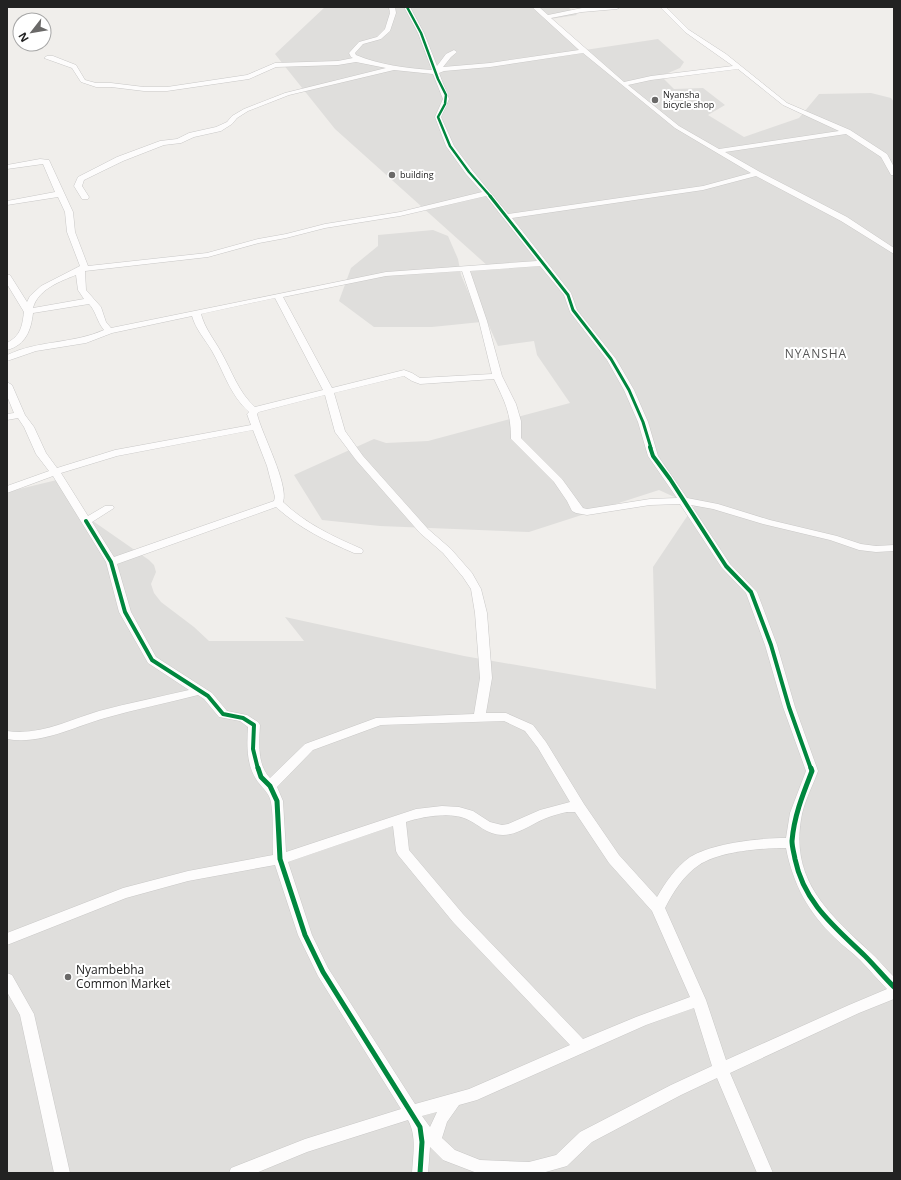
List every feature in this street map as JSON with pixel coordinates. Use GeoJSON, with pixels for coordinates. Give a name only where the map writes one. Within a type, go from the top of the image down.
{"type":"FeatureCollection","features":[{"type":"Feature","properties":{"kind":"street"},"geometry":{"type":"LineString","coordinates":[[392,7],[393,13],[388,30],[379,38],[361,43],[352,53],[353,56],[364,61],[398,69],[436,72],[443,69],[490,65],[585,51]]}},
{"type":"Feature","properties":{"kind":"street"},"geometry":{"type":"LineString","coordinates":[[407,7],[421,33],[436,72],[436,78],[443,90],[446,101],[438,117],[450,146],[541,263],[568,295],[573,310],[612,359],[629,390],[654,456],[726,566],[751,592],[771,645],[789,707],[812,771],[796,813],[792,843],[797,869],[817,908],[839,933],[865,956],[894,987]]}},
{"type":"Feature","properties":{"kind":"street"},"geometry":{"type":"LineString","coordinates":[[535,7],[623,84],[677,127],[757,174],[844,219],[894,252]]}},
{"type":"Feature","properties":{"kind":"street"},"geometry":{"type":"LineString","coordinates":[[547,17],[582,10],[617,7]]}},
{"type":"Feature","properties":{"kind":"street"},"geometry":{"type":"LineString","coordinates":[[663,7],[687,31],[739,67],[792,108],[847,132],[884,156],[894,173]]}},
{"type":"Feature","properties":{"kind":"street"},"geometry":{"type":"LineString","coordinates":[[436,72],[441,67],[447,56],[454,52]]}},
{"type":"Feature","properties":{"kind":"street"},"geometry":{"type":"LineString","coordinates":[[47,58],[59,60],[63,64],[74,67],[80,73],[83,81],[96,85],[111,85],[144,89],[183,87],[211,81],[249,77],[276,65],[364,61]]}},
{"type":"Feature","properties":{"kind":"street"},"geometry":{"type":"LineString","coordinates":[[623,84],[651,78],[739,67]]}},
{"type":"Feature","properties":{"kind":"street"},"geometry":{"type":"LineString","coordinates":[[85,197],[78,186],[81,179],[122,158],[163,143],[178,141],[192,135],[218,129],[230,123],[234,117],[246,110],[287,94],[398,69]]}},
{"type":"Feature","properties":{"kind":"street"},"geometry":{"type":"LineString","coordinates":[[720,151],[847,132]]}},
{"type":"Feature","properties":{"kind":"street"},"geometry":{"type":"LineString","coordinates":[[7,167],[44,161],[69,212],[71,232],[81,254],[84,266],[82,270],[82,290],[89,300],[97,307],[102,323],[109,331]]}},
{"type":"Feature","properties":{"kind":"street"},"geometry":{"type":"LineString","coordinates":[[506,217],[622,198],[703,188],[757,174]]}},
{"type":"Feature","properties":{"kind":"street"},"geometry":{"type":"LineString","coordinates":[[7,203],[60,194]]}},
{"type":"Feature","properties":{"kind":"street"},"geometry":{"type":"LineString","coordinates":[[7,347],[22,338],[26,327],[30,303],[40,290],[65,275],[82,270],[208,255],[258,241],[325,226],[400,214],[449,201],[488,194]]}},
{"type":"Feature","properties":{"kind":"street"},"geometry":{"type":"LineString","coordinates":[[7,358],[15,354],[40,347],[87,339],[109,331],[386,274],[541,263]]}},
{"type":"Feature","properties":{"kind":"street"},"geometry":{"type":"LineString","coordinates":[[465,269],[484,321],[497,376],[511,404],[516,421],[516,439],[558,480],[560,485],[572,500],[576,509],[587,512],[650,502],[684,501],[714,506],[767,522],[833,538],[859,547],[876,549],[894,548]]}},
{"type":"Feature","properties":{"kind":"street"},"geometry":{"type":"LineString","coordinates":[[7,277],[28,311]]}},
{"type":"Feature","properties":{"kind":"street"},"geometry":{"type":"LineString","coordinates":[[278,295],[329,392],[340,432],[351,445],[359,458],[424,531],[447,551],[468,576],[476,589],[481,613],[486,678],[479,718]]}},
{"type":"Feature","properties":{"kind":"street"},"geometry":{"type":"LineString","coordinates":[[28,311],[85,303],[89,300]]}},
{"type":"Feature","properties":{"kind":"street"},"geometry":{"type":"LineString","coordinates":[[196,313],[204,333],[210,339],[219,355],[228,378],[245,404],[254,411]]}},
{"type":"Feature","properties":{"kind":"street"},"geometry":{"type":"LineString","coordinates":[[254,411],[262,407],[280,405],[404,373],[409,374],[416,380],[420,381],[497,376]]}},
{"type":"Feature","properties":{"kind":"street"},"geometry":{"type":"LineString","coordinates":[[7,385],[20,415],[29,427],[41,454],[86,521],[111,562],[125,612],[152,660],[208,696],[223,714],[243,718],[254,725],[254,749],[256,762],[261,777],[270,786],[276,801],[280,859],[305,935],[323,972],[420,1127],[449,1155],[480,1167],[529,1169],[560,1161],[586,1137],[676,1090],[894,993]]}},
{"type":"Feature","properties":{"kind":"street"},"geometry":{"type":"LineString","coordinates":[[254,411],[253,418],[256,428],[264,442],[280,497],[278,503]]}},
{"type":"Feature","properties":{"kind":"street"},"geometry":{"type":"LineString","coordinates":[[7,417],[20,415]]}},
{"type":"Feature","properties":{"kind":"street"},"geometry":{"type":"LineString","coordinates":[[7,490],[54,472],[115,453],[256,428]]}},
{"type":"Feature","properties":{"kind":"street"},"geometry":{"type":"LineString","coordinates":[[278,503],[295,519],[358,551]]}},
{"type":"Feature","properties":{"kind":"street"},"geometry":{"type":"LineString","coordinates":[[111,562],[278,503]]}},
{"type":"Feature","properties":{"kind":"street"},"geometry":{"type":"LineString","coordinates":[[86,521],[109,508]]}},
{"type":"Feature","properties":{"kind":"street"},"geometry":{"type":"LineString","coordinates":[[7,735],[12,737],[33,737],[102,715],[200,691]]}},
{"type":"Feature","properties":{"kind":"street"},"geometry":{"type":"LineString","coordinates":[[270,786],[309,747],[380,720],[506,717],[529,728],[542,745],[579,807],[614,859],[658,908],[699,1000],[721,1070],[765,1173]]}},
{"type":"Feature","properties":{"kind":"street"},"geometry":{"type":"LineString","coordinates":[[7,939],[123,893],[188,876],[280,859],[416,814],[442,811],[459,812],[468,814],[486,826],[502,830],[510,829],[538,816],[567,807],[579,807]]}},
{"type":"Feature","properties":{"kind":"street"},"geometry":{"type":"LineString","coordinates":[[399,819],[403,851],[458,918],[581,1047]]}},
{"type":"Feature","properties":{"kind":"street"},"geometry":{"type":"LineString","coordinates":[[658,908],[667,891],[691,864],[701,858],[742,845],[792,843]]}},
{"type":"Feature","properties":{"kind":"street"},"geometry":{"type":"LineString","coordinates":[[7,979],[28,1014],[62,1173]]}},
{"type":"Feature","properties":{"kind":"street"},"geometry":{"type":"LineString","coordinates":[[237,1173],[305,1146],[412,1112],[472,1095],[641,1021],[699,1000]]}},
{"type":"Feature","properties":{"kind":"street"},"geometry":{"type":"LineString","coordinates":[[433,1140],[442,1119],[454,1100]]}},
{"type":"Feature","properties":{"kind":"street"},"geometry":{"type":"LineString","coordinates":[[420,1127],[422,1142],[420,1173]]}},
{"type":"Feature","properties":{"kind":"shaded area"},"geometry":{"type":"Polygon","coordinates":[[[325,7],[568,7],[577,15],[550,19],[585,50],[658,39],[684,62],[680,68],[661,76],[674,89],[703,88],[725,105],[708,115],[744,137],[799,118],[819,94],[871,93],[891,98],[894,102],[894,1173],[7,1173],[7,492],[61,479],[90,519],[154,565],[156,572],[151,584],[154,593],[161,602],[194,627],[209,641],[304,641],[285,617],[464,656],[656,689],[653,567],[694,506],[659,490],[529,532],[380,526],[322,520],[294,475],[374,439],[386,443],[428,441],[570,403],[537,355],[534,341],[498,346],[481,308],[467,268],[489,267],[335,129],[275,54],[325,7]]]}},
{"type":"Feature","properties":{"kind":"shaded area"},"geometry":{"type":"Polygon","coordinates":[[[433,230],[448,236],[458,259],[461,275],[481,322],[432,327],[374,327],[339,301],[351,268],[378,246],[378,235],[433,230]]]}},
{"type":"Feature","properties":{"kind":"cycle path"},"geometry":{"type":"LineString","coordinates":[[407,7],[421,33],[436,72],[436,76],[446,95],[445,104],[438,117],[450,146],[469,172],[490,196],[568,295],[573,310],[611,359],[629,390],[643,422],[653,456],[670,479],[726,566],[751,592],[771,645],[789,707],[812,771],[796,813],[792,843],[797,869],[807,893],[817,908],[839,933],[865,956],[894,987]]}},
{"type":"Feature","properties":{"kind":"cycle path"},"geometry":{"type":"LineString","coordinates":[[86,521],[111,562],[125,612],[152,660],[208,696],[223,714],[243,718],[254,725],[253,749],[256,762],[261,777],[270,786],[277,801],[280,859],[305,935],[323,972],[420,1127],[422,1142],[420,1173]]}},
{"type":"Feature","properties":{"kind":"place","name":"Nyansha bicycle shop"},"geometry":{"type":"Point","coordinates":[655,100]}},
{"type":"Feature","properties":{"kind":"place","name":"building"},"geometry":{"type":"Point","coordinates":[392,175]}},
{"type":"Feature","properties":{"kind":"place","name":"Nyambebha Common Market"},"geometry":{"type":"Point","coordinates":[68,977]}},
{"type":"Feature","properties":{"kind":"district","name":"NYANSHA"},"geometry":{"type":"Point","coordinates":[816,354]}}]}
